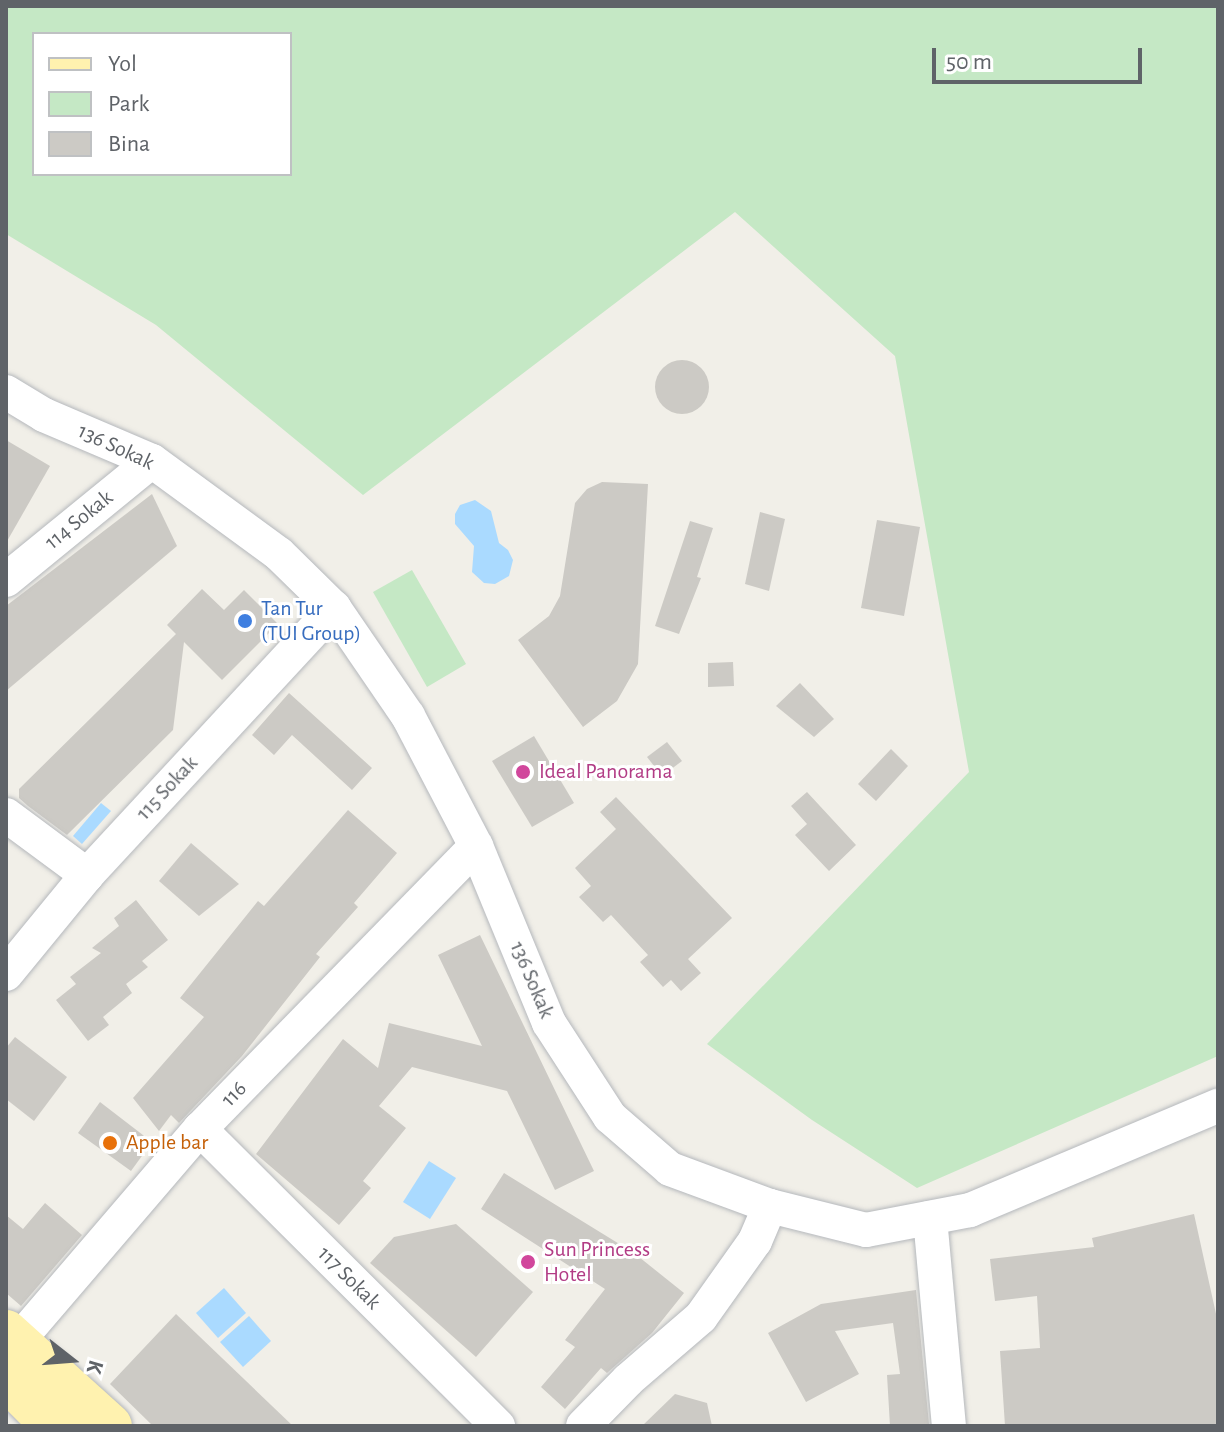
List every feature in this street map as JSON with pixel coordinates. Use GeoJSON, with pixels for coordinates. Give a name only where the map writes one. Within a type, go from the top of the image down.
{"type":"FeatureCollection","features":[{"type":"Feature","properties":{"kind":"main road"},"geometry":{"type":"LineString","coordinates":[[9,1352],[54,1426]]}},
{"type":"Feature","properties":{"kind":"main road"},"geometry":{"type":"LineString","coordinates":[[9,1352],[110,1426]]}},
{"type":"Feature","properties":{"kind":"street","name":"136 Sokak"},"geometry":{"type":"LineString","coordinates":[[6,392],[44,415],[152,461],[279,554],[334,608],[408,716],[476,846],[549,1023],[610,1117],[670,1169],[770,1206],[866,1230],[970,1210],[1218,1106]]}},
{"type":"Feature","properties":{"kind":"street","name":"114 Sokak"},"geometry":{"type":"LineString","coordinates":[[6,580],[152,461]]}},
{"type":"Feature","properties":{"kind":"street","name":"115 Sokak"},"geometry":{"type":"LineString","coordinates":[[6,974],[87,875],[334,608]]}},
{"type":"Feature","properties":{"kind":"street"},"geometry":{"type":"LineString","coordinates":[[6,815],[87,875]]}},
{"type":"Feature","properties":{"kind":"street","name":"116"},"geometry":{"type":"LineString","coordinates":[[9,1352],[200,1129],[476,846]]}},
{"type":"Feature","properties":{"kind":"street","name":"117 Sokak"},"geometry":{"type":"LineString","coordinates":[[200,1129],[498,1426]]}},
{"type":"Feature","properties":{"kind":"street"},"geometry":{"type":"LineString","coordinates":[[583,1426],[628,1380],[701,1317],[755,1241],[770,1206]]}},
{"type":"Feature","properties":{"kind":"street"},"geometry":{"type":"LineString","coordinates":[[930,1218],[949,1426]]}},
{"type":"Feature","properties":{"kind":"green space"},"geometry":{"type":"Polygon","coordinates":[[[6,6],[1218,6],[1218,1056],[917,1188],[812,1120],[707,1044],[969,772],[895,356],[735,212],[363,495],[156,325],[6,234],[6,6]]]}},
{"type":"Feature","properties":{"kind":"green space"},"geometry":{"type":"Polygon","coordinates":[[[412,570],[466,664],[427,687],[373,592],[412,570]]]}},
{"type":"Feature","properties":{"kind":"water"},"geometry":{"type":"Polygon","coordinates":[[[475,500],[491,511],[499,543],[508,550],[513,560],[509,576],[495,584],[484,583],[472,572],[474,546],[455,524],[455,514],[460,505],[475,500]]]}},
{"type":"Feature","properties":{"kind":"water"},"geometry":{"type":"Polygon","coordinates":[[[101,803],[111,811],[82,844],[73,836],[101,803]]]}},
{"type":"Feature","properties":{"kind":"water"},"geometry":{"type":"Polygon","coordinates":[[[429,1161],[456,1178],[430,1219],[403,1202],[429,1161]]]}},
{"type":"Feature","properties":{"kind":"water"},"geometry":{"type":"Polygon","coordinates":[[[224,1288],[246,1313],[218,1338],[196,1313],[224,1288]]]}},
{"type":"Feature","properties":{"kind":"water"},"geometry":{"type":"Polygon","coordinates":[[[249,1316],[271,1341],[243,1367],[220,1342],[249,1316]]]}},
{"type":"Feature","properties":{"kind":"building"},"geometry":{"type":"Polygon","coordinates":[[[682,360],[701,368],[709,387],[701,406],[682,414],[663,406],[655,387],[663,368],[682,360]]]}},
{"type":"Feature","properties":{"kind":"building"},"geometry":{"type":"Polygon","coordinates":[[[6,440],[50,466],[6,543],[6,440]]]}},
{"type":"Feature","properties":{"kind":"building"},"geometry":{"type":"Polygon","coordinates":[[[602,482],[648,484],[638,664],[617,701],[583,727],[518,640],[549,616],[560,596],[575,503],[587,489],[602,482]]]}},
{"type":"Feature","properties":{"kind":"building"},"geometry":{"type":"Polygon","coordinates":[[[152,494],[177,546],[6,691],[6,606],[152,494]]]}},
{"type":"Feature","properties":{"kind":"building"},"geometry":{"type":"Polygon","coordinates":[[[760,512],[785,519],[769,591],[745,584],[760,512]]]}},
{"type":"Feature","properties":{"kind":"building"},"geometry":{"type":"Polygon","coordinates":[[[877,520],[920,527],[904,616],[861,608],[877,520]]]}},
{"type":"Feature","properties":{"kind":"building"},"geometry":{"type":"Polygon","coordinates":[[[690,521],[713,528],[697,577],[701,578],[679,634],[655,626],[690,521]]]}},
{"type":"Feature","properties":{"kind":"building"},"geometry":{"type":"Polygon","coordinates":[[[202,589],[224,610],[244,590],[278,624],[222,680],[184,642],[173,730],[67,835],[19,798],[19,789],[176,634],[167,625],[202,589]]]}},
{"type":"Feature","properties":{"kind":"building"},"geometry":{"type":"Polygon","coordinates":[[[733,662],[734,686],[708,687],[708,663],[733,662]]]}},
{"type":"Feature","properties":{"kind":"building"},"geometry":{"type":"Polygon","coordinates":[[[800,683],[834,719],[814,737],[776,706],[800,683]]]}},
{"type":"Feature","properties":{"kind":"building"},"geometry":{"type":"Polygon","coordinates":[[[289,693],[372,768],[352,790],[292,735],[274,755],[252,735],[289,693]]]}},
{"type":"Feature","properties":{"kind":"building"},"geometry":{"type":"Polygon","coordinates":[[[534,736],[574,803],[532,827],[492,761],[534,736]]]}},
{"type":"Feature","properties":{"kind":"building"},"geometry":{"type":"Polygon","coordinates":[[[667,742],[682,761],[662,776],[647,757],[667,742]]]}},
{"type":"Feature","properties":{"kind":"building"},"geometry":{"type":"Polygon","coordinates":[[[891,749],[908,766],[876,801],[858,784],[891,749]]]}},
{"type":"Feature","properties":{"kind":"building"},"geometry":{"type":"Polygon","coordinates":[[[807,792],[856,845],[829,871],[795,835],[807,824],[791,806],[807,792]]]}},
{"type":"Feature","properties":{"kind":"building"},"geometry":{"type":"Polygon","coordinates":[[[616,797],[732,918],[688,959],[701,973],[681,991],[671,980],[663,987],[640,962],[648,955],[611,915],[603,922],[579,897],[591,886],[575,868],[616,829],[600,812],[616,797]]]}},
{"type":"Feature","properties":{"kind":"building"},"geometry":{"type":"Polygon","coordinates":[[[348,810],[397,853],[354,903],[358,907],[316,954],[320,957],[242,1056],[179,1123],[171,1115],[159,1131],[133,1098],[204,1017],[180,998],[258,901],[264,906],[348,810]]]}},
{"type":"Feature","properties":{"kind":"building"},"geometry":{"type":"Polygon","coordinates":[[[191,843],[239,884],[199,916],[159,881],[191,843]]]}},
{"type":"Feature","properties":{"kind":"building"},"geometry":{"type":"Polygon","coordinates":[[[136,900],[168,940],[142,961],[148,967],[126,984],[132,993],[103,1017],[109,1025],[88,1041],[56,1000],[76,984],[70,977],[101,953],[92,948],[119,926],[114,918],[136,900]]]}},
{"type":"Feature","properties":{"kind":"building"},"geometry":{"type":"Polygon","coordinates":[[[480,935],[594,1171],[555,1190],[507,1091],[412,1067],[379,1106],[406,1128],[363,1181],[371,1188],[339,1225],[256,1154],[343,1039],[378,1068],[389,1023],[482,1046],[438,955],[480,935]]]}},
{"type":"Feature","properties":{"kind":"building"},"geometry":{"type":"Polygon","coordinates":[[[15,1037],[67,1077],[34,1121],[6,1099],[6,1048],[15,1037]]]}},
{"type":"Feature","properties":{"kind":"building"},"geometry":{"type":"Polygon","coordinates":[[[100,1102],[152,1142],[131,1171],[78,1133],[100,1102]]]}},
{"type":"Feature","properties":{"kind":"building"},"geometry":{"type":"Polygon","coordinates":[[[504,1173],[634,1253],[684,1293],[652,1333],[607,1373],[601,1368],[565,1409],[541,1387],[575,1347],[565,1340],[605,1289],[481,1209],[504,1173]]]}},
{"type":"Feature","properties":{"kind":"building"},"geometry":{"type":"Polygon","coordinates":[[[45,1203],[82,1235],[21,1306],[6,1293],[6,1215],[23,1229],[45,1203]]]}},
{"type":"Feature","properties":{"kind":"building"},"geometry":{"type":"Polygon","coordinates":[[[1194,1214],[1218,1323],[1218,1426],[1005,1426],[1000,1351],[1040,1348],[1037,1296],[995,1301],[990,1259],[1094,1247],[1092,1238],[1194,1214]]]}},
{"type":"Feature","properties":{"kind":"building"},"geometry":{"type":"Polygon","coordinates":[[[456,1224],[533,1292],[476,1357],[370,1263],[394,1237],[456,1224]]]}},
{"type":"Feature","properties":{"kind":"building"},"geometry":{"type":"Polygon","coordinates":[[[916,1290],[929,1424],[890,1426],[887,1375],[900,1374],[893,1323],[835,1331],[859,1374],[806,1402],[768,1333],[821,1304],[916,1290]]]}},
{"type":"Feature","properties":{"kind":"building"},"geometry":{"type":"Polygon","coordinates":[[[176,1314],[293,1426],[153,1426],[110,1384],[176,1314]]]}},
{"type":"Feature","properties":{"kind":"building"},"geometry":{"type":"Polygon","coordinates":[[[675,1394],[707,1403],[712,1426],[642,1426],[675,1394]]]}},
{"type":"Feature","properties":{"kind":"place","name":"Tan Tur (TUI Group)"},"geometry":{"type":"Point","coordinates":[245,621]}},
{"type":"Feature","properties":{"kind":"place","name":"Ideal Panorama"},"geometry":{"type":"Point","coordinates":[523,772]}},
{"type":"Feature","properties":{"kind":"place","name":"Apple bar"},"geometry":{"type":"Point","coordinates":[110,1143]}},
{"type":"Feature","properties":{"kind":"place","name":"Sun Princess Hotel"},"geometry":{"type":"Point","coordinates":[528,1262]}}]}
